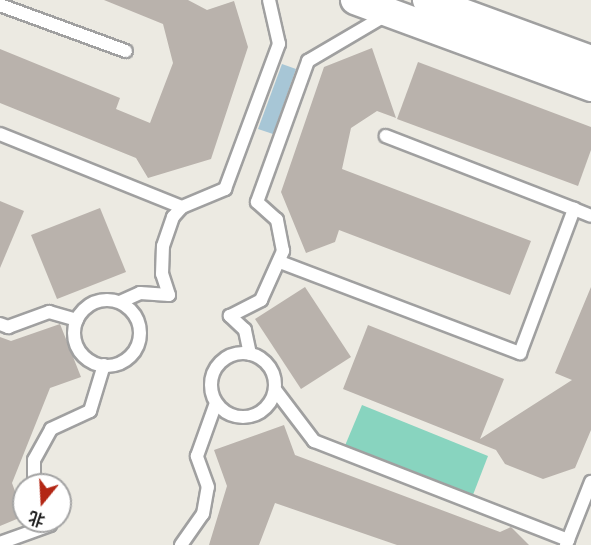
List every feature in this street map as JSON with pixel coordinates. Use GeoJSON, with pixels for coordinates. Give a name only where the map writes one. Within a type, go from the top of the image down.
{"type":"FeatureCollection","features":[{"type":"Feature","properties":{"kind":"street"},"geometry":{"type":"LineString","coordinates":[[355,0],[591,87]]}},
{"type":"Feature","properties":{"kind":"street"},"geometry":{"type":"LineString","coordinates":[[427,0],[591,60]]}},
{"type":"Feature","properties":{"kind":"lane"},"geometry":{"type":"LineString","coordinates":[[120,302],[136,317],[140,338],[129,357],[104,365],[80,351],[76,320],[90,304],[120,302],[140,293],[169,295],[162,274],[163,246],[182,207],[225,189],[279,44],[269,0]]}},
{"type":"Feature","properties":{"kind":"lane"},"geometry":{"type":"LineString","coordinates":[[0,5],[126,51]]}},
{"type":"Feature","properties":{"kind":"lane"},"geometry":{"type":"LineString","coordinates":[[250,354],[245,330],[230,316],[261,300],[280,262],[277,220],[257,202],[308,61],[390,13]]}},
{"type":"Feature","properties":{"kind":"lane"},"geometry":{"type":"LineString","coordinates":[[0,134],[182,207]]}},
{"type":"Feature","properties":{"kind":"lane"},"geometry":{"type":"LineString","coordinates":[[386,136],[591,216]]}},
{"type":"Feature","properties":{"kind":"lane"},"geometry":{"type":"LineString","coordinates":[[280,262],[520,353],[574,209]]}},
{"type":"Feature","properties":{"kind":"lane"},"geometry":{"type":"LineString","coordinates":[[0,324],[8,327],[49,312],[76,320]]}},
{"type":"Feature","properties":{"kind":"lane"},"geometry":{"type":"LineString","coordinates":[[181,545],[203,514],[208,487],[197,456],[216,403],[210,383],[218,364],[236,354],[250,354],[272,369],[276,391],[314,441],[567,543],[591,482]]}},
{"type":"Feature","properties":{"kind":"lane"},"geometry":{"type":"LineString","coordinates":[[34,473],[34,460],[51,429],[90,411],[104,365]]}},
{"type":"Feature","properties":{"kind":"lane"},"geometry":{"type":"LineString","coordinates":[[216,403],[244,418],[265,410],[276,391]]}},
{"type":"Feature","properties":{"kind":"lane"},"geometry":{"type":"LineString","coordinates":[[0,543],[28,533]]}},
{"type":"Feature","properties":{"kind":"green space"},"geometry":{"type":"Polygon","coordinates":[[[362,405],[488,456],[471,500],[344,448],[362,405]]]}},
{"type":"Feature","properties":{"kind":"water"},"geometry":{"type":"Polygon","coordinates":[[[282,64],[296,69],[273,134],[258,129],[282,64]]]}},
{"type":"Feature","properties":{"kind":"building"},"geometry":{"type":"Polygon","coordinates":[[[104,0],[188,0],[207,10],[234,1],[248,47],[211,159],[148,178],[136,158],[0,103],[0,49],[120,98],[116,109],[150,123],[173,63],[163,24],[104,0]]]}},
{"type":"Feature","properties":{"kind":"building"},"geometry":{"type":"Polygon","coordinates":[[[372,48],[396,118],[377,111],[351,128],[342,169],[531,241],[510,295],[339,230],[335,242],[306,253],[281,192],[324,67],[372,48]]]}},
{"type":"Feature","properties":{"kind":"building"},"geometry":{"type":"Polygon","coordinates":[[[418,62],[591,127],[591,150],[578,186],[397,119],[418,62]]]}},
{"type":"Feature","properties":{"kind":"building"},"geometry":{"type":"Polygon","coordinates":[[[0,201],[24,211],[0,268],[0,201]]]}},
{"type":"Feature","properties":{"kind":"building"},"geometry":{"type":"Polygon","coordinates":[[[100,208],[126,272],[57,299],[31,235],[100,208]]]}},
{"type":"Feature","properties":{"kind":"building"},"geometry":{"type":"Polygon","coordinates":[[[305,287],[351,357],[301,389],[255,319],[305,287]]]}},
{"type":"Feature","properties":{"kind":"building"},"geometry":{"type":"Polygon","coordinates":[[[591,287],[591,430],[575,468],[543,479],[505,464],[496,450],[343,389],[368,325],[504,379],[480,439],[572,380],[555,373],[591,287]]]}},
{"type":"Feature","properties":{"kind":"building"},"geometry":{"type":"Polygon","coordinates":[[[60,324],[81,377],[50,388],[16,473],[12,473],[12,521],[0,526],[0,337],[11,341],[60,324]]]}},
{"type":"Feature","properties":{"kind":"building"},"geometry":{"type":"Polygon","coordinates":[[[284,425],[295,455],[500,532],[511,527],[529,545],[397,545],[275,503],[259,545],[209,545],[227,486],[214,450],[284,425]]]}}]}
